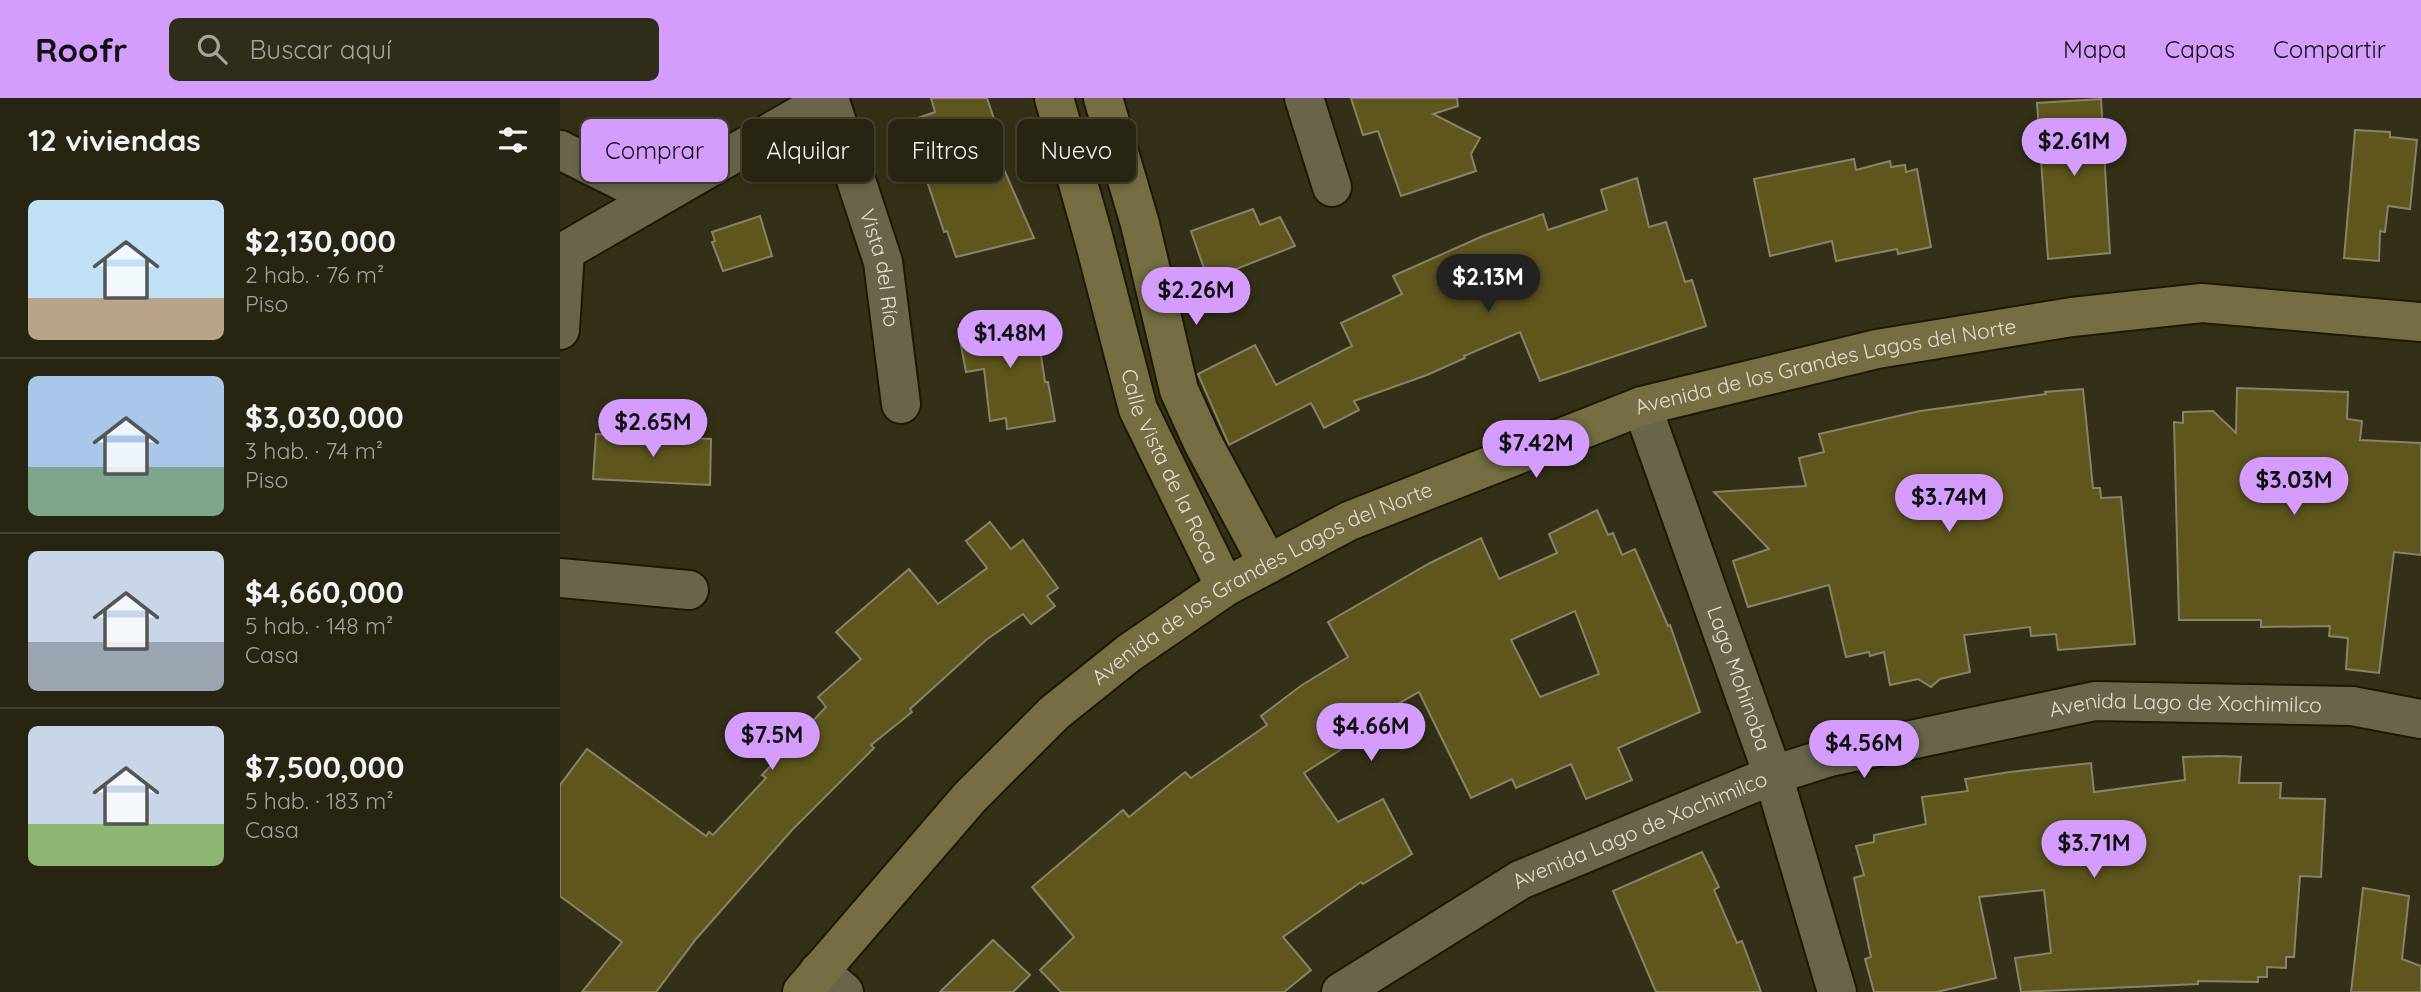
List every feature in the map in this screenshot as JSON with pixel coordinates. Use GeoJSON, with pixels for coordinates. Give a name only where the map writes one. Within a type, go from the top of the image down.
{"type":"FeatureCollection","features":[{"type":"Feature","properties":{"kind":"street"},"geometry":{"type":"LineString","coordinates":[[560,330],[563,253],[830,98]]}},
{"type":"Feature","properties":{"kind":"street","name":"Vista del Río"},"geometry":{"type":"LineString","coordinates":[[830,98],[883,262],[901,404]]}},
{"type":"Feature","properties":{"kind":"street","name":"Calle Vista de la Roca"},"geometry":{"type":"LineString","coordinates":[[1054,98],[1138,410],[1224,587]]}},
{"type":"Feature","properties":{"kind":"street","name":"Calle Vista de la Roca"},"geometry":{"type":"LineString","coordinates":[[1103,98],[1140,224],[1179,390],[1203,443],[1268,564]]}},
{"type":"Feature","properties":{"kind":"street"},"geometry":{"type":"LineString","coordinates":[[1304,98],[1332,187]]}},
{"type":"Feature","properties":{"kind":"street"},"geometry":{"type":"LineString","coordinates":[[560,150],[656,198]]}},
{"type":"Feature","properties":{"kind":"street"},"geometry":{"type":"LineString","coordinates":[[1093,236],[1140,224]]}},
{"type":"Feature","properties":{"kind":"street","name":"Avenida de los Grandes Lagos del Norte"},"geometry":{"type":"LineString","coordinates":[[822,985],[970,797],[1054,713],[1129,653],[1224,587],[1349,521],[1642,406],[1877,349],[2072,317],[2202,303],[2421,322]]}},
{"type":"Feature","properties":{"kind":"street","name":"Lago Mohinoba"},"geometry":{"type":"LineString","coordinates":[[1642,406],[1773,775],[1837,992]]}},
{"type":"Feature","properties":{"kind":"street"},"geometry":{"type":"LineString","coordinates":[[560,578],[689,590]]}},
{"type":"Feature","properties":{"kind":"street","name":"Avenida Lago de Xochimilco"},"geometry":{"type":"LineString","coordinates":[[1341,992],[1520,880],[1773,775],[1830,757],[2095,701],[2352,706],[2421,719]]}},
{"type":"Feature","properties":{"kind":"building"},"geometry":{"type":"Polygon","coordinates":[[[931,98],[987,98],[994,119],[918,119],[935,112],[931,98]]]}},
{"type":"Feature","properties":{"kind":"building"},"geometry":{"type":"Polygon","coordinates":[[[1351,98],[1457,98],[1458,106],[1433,114],[1480,138],[1471,154],[1476,171],[1401,196],[1378,131],[1363,135],[1351,98]]]}},
{"type":"Feature","properties":{"kind":"building"},"geometry":{"type":"Polygon","coordinates":[[[2101,99],[2110,253],[2048,259],[2037,103],[2101,99]]]}},
{"type":"Feature","properties":{"kind":"building"},"geometry":{"type":"Polygon","coordinates":[[[2355,130],[2390,132],[2390,137],[2417,140],[2410,209],[2388,206],[2385,232],[2380,231],[2379,261],[2344,258],[2355,130]]]}},
{"type":"Feature","properties":{"kind":"building"},"geometry":{"type":"Polygon","coordinates":[[[1854,159],[1856,170],[1890,161],[1891,167],[1905,165],[1906,172],[1917,169],[1931,247],[1898,254],[1897,249],[1836,261],[1832,241],[1770,256],[1754,179],[1854,159]]]}},
{"type":"Feature","properties":{"kind":"building"},"geometry":{"type":"Polygon","coordinates":[[[1003,167],[1034,238],[956,257],[947,231],[944,232],[927,182],[1003,182],[1003,167]]]}},
{"type":"Feature","properties":{"kind":"building"},"geometry":{"type":"Polygon","coordinates":[[[1637,178],[1649,227],[1666,222],[1685,282],[1692,280],[1706,326],[1540,381],[1520,332],[1427,375],[1354,401],[1359,410],[1324,428],[1311,403],[1229,445],[1198,374],[1255,345],[1276,385],[1352,346],[1341,323],[1402,294],[1393,276],[1483,236],[1543,214],[1548,230],[1607,210],[1601,190],[1637,178]]]}},
{"type":"Feature","properties":{"kind":"building"},"geometry":{"type":"Polygon","coordinates":[[[1253,209],[1260,225],[1280,217],[1295,246],[1208,280],[1191,231],[1253,209]]]}},
{"type":"Feature","properties":{"kind":"building"},"geometry":{"type":"Polygon","coordinates":[[[760,216],[772,256],[723,271],[712,242],[715,241],[712,232],[760,216]]]}},
{"type":"Feature","properties":{"kind":"building"},"geometry":{"type":"Polygon","coordinates":[[[1035,316],[1045,382],[1048,382],[1055,421],[1007,429],[1006,418],[990,421],[984,369],[966,372],[958,329],[1035,316]]]}},
{"type":"Feature","properties":{"kind":"building"},"geometry":{"type":"Polygon","coordinates":[[[2237,388],[2348,392],[2347,419],[2362,421],[2360,440],[2421,443],[2421,555],[2394,552],[2379,673],[2346,669],[2348,638],[2329,636],[2330,626],[2261,627],[2261,620],[2179,620],[2174,422],[2183,423],[2183,412],[2213,411],[2236,433],[2237,388]]]}},
{"type":"Feature","properties":{"kind":"building"},"geometry":{"type":"Polygon","coordinates":[[[2083,389],[2093,488],[2100,488],[2101,498],[2121,497],[2135,644],[2058,650],[2056,634],[2031,636],[2030,627],[1964,635],[1970,672],[1940,679],[1931,687],[1918,679],[1890,685],[1884,652],[1870,656],[1869,652],[1846,657],[1829,585],[1748,607],[1733,561],[1769,549],[1714,492],[1806,486],[1799,458],[1824,452],[1819,434],[1920,411],[2046,394],[2045,392],[2083,389]]]}},
{"type":"Feature","properties":{"kind":"building"},"geometry":{"type":"Polygon","coordinates":[[[596,434],[711,439],[710,485],[593,479],[596,434]]]}},
{"type":"Feature","properties":{"kind":"building"},"geometry":{"type":"Polygon","coordinates":[[[1597,510],[1608,535],[1613,533],[1622,555],[1635,549],[1668,626],[1670,625],[1700,712],[1618,748],[1632,780],[1586,799],[1571,764],[1516,788],[1512,779],[1471,798],[1419,692],[1347,733],[1353,742],[1304,773],[1338,822],[1383,799],[1412,854],[1363,884],[1361,882],[1283,937],[1311,970],[1284,992],[1061,992],[1040,970],[1074,937],[1032,887],[1123,810],[1129,817],[1185,772],[1191,778],[1267,725],[1261,716],[1302,685],[1348,657],[1328,622],[1430,563],[1481,538],[1499,579],[1557,553],[1549,534],[1597,510]],[[1575,611],[1511,640],[1540,697],[1599,674],[1575,611]]]}},
{"type":"Feature","properties":{"kind":"building"},"geometry":{"type":"Polygon","coordinates":[[[990,522],[1011,549],[1023,540],[1058,588],[1047,596],[1055,606],[1031,624],[1023,614],[986,640],[910,709],[912,712],[871,745],[874,748],[791,831],[696,939],[656,992],[582,992],[622,942],[560,896],[560,785],[587,749],[706,836],[709,832],[713,835],[766,778],[762,775],[826,707],[818,697],[861,659],[836,632],[909,569],[938,604],[987,568],[966,541],[990,522]]]}},
{"type":"Feature","properties":{"kind":"building"},"geometry":{"type":"Polygon","coordinates":[[[2183,757],[2241,757],[2239,783],[2281,783],[2280,798],[2325,799],[2321,877],[2300,876],[2294,957],[2286,957],[2286,968],[2267,967],[2267,977],[2258,977],[2258,982],[2198,981],[2198,984],[2021,992],[2015,958],[2051,953],[2044,890],[1979,897],[1996,978],[1937,992],[1874,992],[1865,959],[1871,957],[1854,878],[1864,875],[1856,846],[1874,842],[1874,835],[1926,824],[1922,797],[1968,791],[1965,779],[2091,763],[2094,792],[2185,780],[2183,757]]]}},
{"type":"Feature","properties":{"kind":"building"},"geometry":{"type":"Polygon","coordinates":[[[1702,852],[1719,887],[1714,890],[1737,943],[1742,941],[1761,992],[1656,992],[1613,891],[1702,852]]]}},
{"type":"Feature","properties":{"kind":"building"},"geometry":{"type":"Polygon","coordinates":[[[2363,888],[2409,896],[2402,959],[2421,966],[2421,992],[2351,992],[2363,888]]]}},
{"type":"Feature","properties":{"kind":"building"},"geometry":{"type":"Polygon","coordinates":[[[993,940],[1030,975],[1013,992],[940,992],[993,940]]]}}]}
